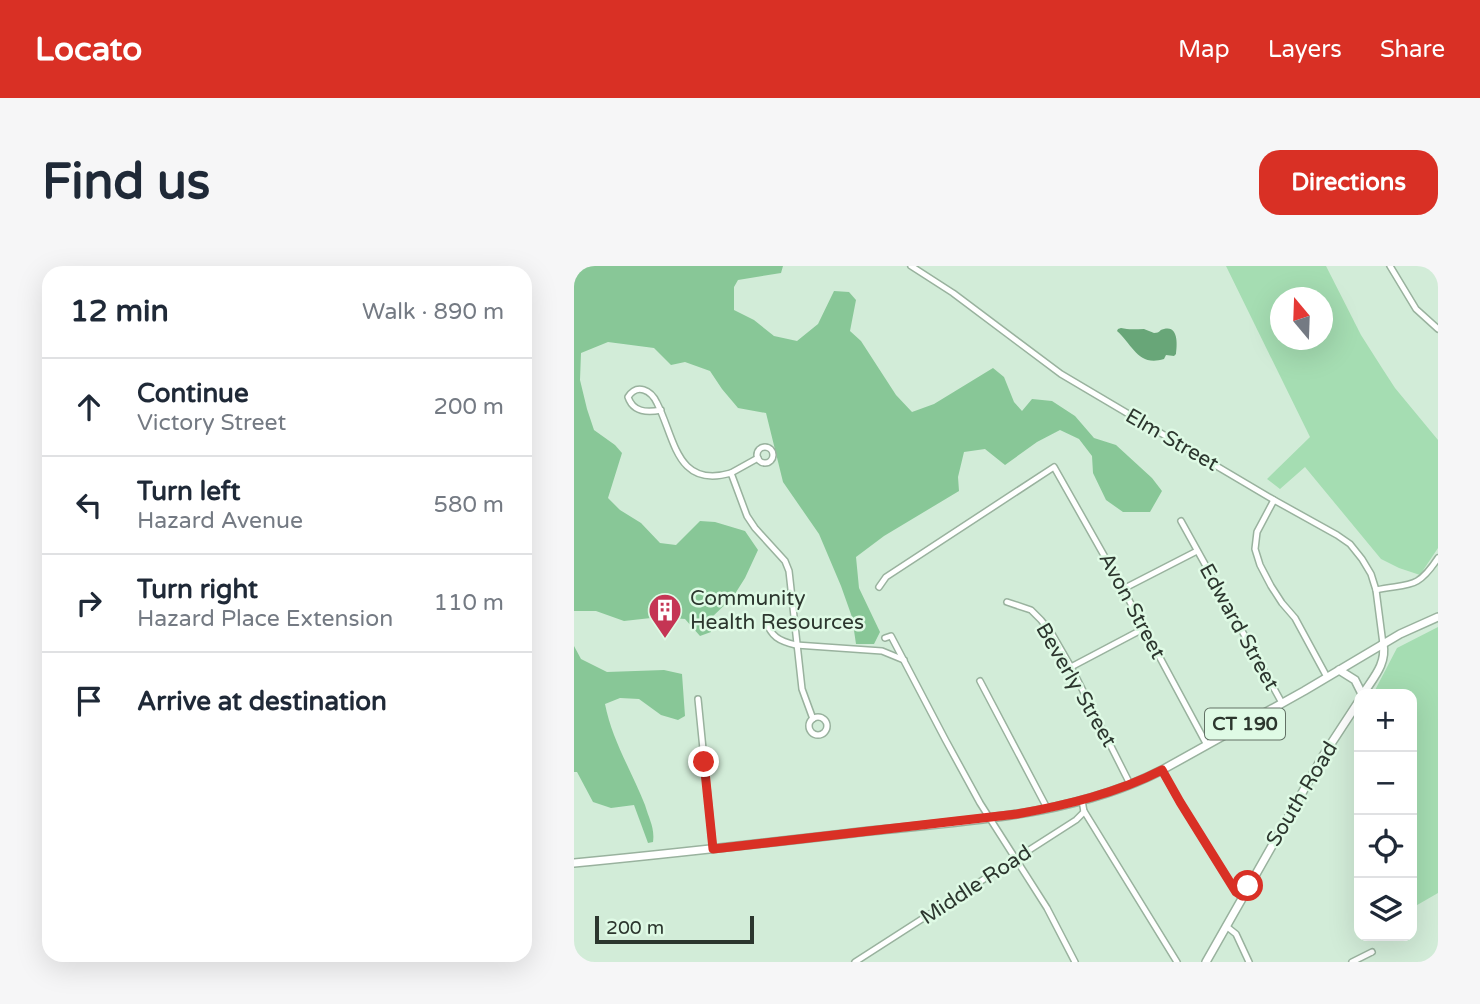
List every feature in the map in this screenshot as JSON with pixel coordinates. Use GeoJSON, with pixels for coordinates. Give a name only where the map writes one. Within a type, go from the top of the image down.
{"type":"FeatureCollection","features":[{"type":"Feature","properties":{"kind":"main road","name":"CT 190"},"geometry":{"type":"LineString","coordinates":[[574,863],[989,818],[1082,800],[1162,770],[1400,634],[1438,617]]}},
{"type":"Feature","properties":{"kind":"main road"},"geometry":{"type":"LineString","coordinates":[[1366,689],[1381,667],[1385,654],[1383,644]]}},
{"type":"Feature","properties":{"kind":"main road"},"geometry":{"type":"LineString","coordinates":[[1339,670],[1355,680],[1360,689]]}},
{"type":"Feature","properties":{"kind":"main road","name":"South Road"},"geometry":{"type":"LineString","coordinates":[[1206,962],[1323,756],[1354,709]]}},
{"type":"Feature","properties":{"kind":"street","name":"Elm Street"},"geometry":{"type":"LineString","coordinates":[[911,266],[953,293],[1061,374],[1350,544],[1366,566],[1376,590],[1383,644]]}},
{"type":"Feature","properties":{"kind":"street"},"geometry":{"type":"LineString","coordinates":[[1390,266],[1416,309],[1438,329]]}},
{"type":"Feature","properties":{"kind":"street"},"geometry":{"type":"LineString","coordinates":[[660,410],[636,409],[628,397],[632,391],[639,388],[646,390],[655,399],[660,410],[672,443],[690,469],[718,477],[758,458]]}},
{"type":"Feature","properties":{"kind":"street","name":"Avon Street"},"geometry":{"type":"LineString","coordinates":[[879,587],[886,577],[1055,467],[1208,745]]}},
{"type":"Feature","properties":{"kind":"street"},"geometry":{"type":"LineString","coordinates":[[731,473],[747,516],[785,561],[789,571],[802,689],[813,719]]}},
{"type":"Feature","properties":{"kind":"street"},"geometry":{"type":"LineString","coordinates":[[1274,500],[1256,532],[1255,549],[1271,586],[1295,618],[1327,677]]}},
{"type":"Feature","properties":{"kind":"street","name":"Edward Street"},"geometry":{"type":"LineString","coordinates":[[1181,521],[1282,703]]}},
{"type":"Feature","properties":{"kind":"street","name":"Edward Street"},"geometry":{"type":"LineString","coordinates":[[1123,589],[1196,551]]}},
{"type":"Feature","properties":{"kind":"street"},"geometry":{"type":"LineString","coordinates":[[1376,590],[1418,582],[1425,577],[1438,558]]}},
{"type":"Feature","properties":{"kind":"street","name":"Beverly Street"},"geometry":{"type":"LineString","coordinates":[[1007,602],[1031,610],[1052,634],[1130,784]]}},
{"type":"Feature","properties":{"kind":"street"},"geometry":{"type":"LineString","coordinates":[[765,619],[769,630],[779,639],[796,645],[882,651],[904,660]]}},
{"type":"Feature","properties":{"kind":"street"},"geometry":{"type":"LineString","coordinates":[[1071,667],[1143,629]]}},
{"type":"Feature","properties":{"kind":"street"},"geometry":{"type":"LineString","coordinates":[[885,638],[891,636],[989,818],[1047,908],[1075,962]]}},
{"type":"Feature","properties":{"kind":"street"},"geometry":{"type":"LineString","coordinates":[[980,681],[1047,808]]}},
{"type":"Feature","properties":{"kind":"street"},"geometry":{"type":"LineString","coordinates":[[698,699],[713,849]]}},
{"type":"Feature","properties":{"kind":"street"},"geometry":{"type":"LineString","coordinates":[[1162,770],[1236,892],[1242,896]]}},
{"type":"Feature","properties":{"kind":"street"},"geometry":{"type":"LineString","coordinates":[[1082,800],[1084,811],[1177,962]]}},
{"type":"Feature","properties":{"kind":"street","name":"Middle Road"},"geometry":{"type":"LineString","coordinates":[[855,962],[1076,820],[1084,811]]}},
{"type":"Feature","properties":{"kind":"street"},"geometry":{"type":"LineString","coordinates":[[1226,926],[1236,934],[1249,962]]}},
{"type":"Feature","properties":{"kind":"street"},"geometry":{"type":"LineString","coordinates":[[1352,962],[1372,952]]}},
{"type":"Feature","properties":{"kind":"shaded area"},"geometry":{"type":"Polygon","coordinates":[[[574,266],[783,266],[781,273],[738,280],[734,287],[734,310],[754,320],[774,336],[797,341],[818,324],[834,291],[849,292],[856,300],[850,331],[861,341],[896,395],[912,412],[934,404],[993,368],[1004,377],[1014,402],[1022,411],[1032,399],[1052,401],[1075,416],[1094,438],[1116,445],[1152,478],[1162,491],[1150,512],[1123,512],[1106,500],[1093,473],[1092,456],[1079,439],[1060,430],[1037,442],[1005,465],[985,449],[964,452],[958,477],[959,491],[884,536],[856,557],[859,588],[880,632],[874,644],[856,644],[852,617],[819,534],[783,482],[766,413],[738,408],[710,371],[685,362],[671,365],[654,348],[608,342],[581,353],[580,380],[594,430],[622,453],[608,498],[620,510],[641,523],[660,543],[676,545],[700,521],[715,522],[745,531],[758,550],[733,597],[711,618],[711,632],[700,636],[685,619],[660,617],[624,621],[596,611],[574,611],[574,266]]]}},
{"type":"Feature","properties":{"kind":"shaded area"},"geometry":{"type":"Polygon","coordinates":[[[1226,266],[1326,266],[1361,335],[1382,368],[1438,440],[1438,548],[1420,575],[1399,568],[1381,559],[1305,467],[1280,489],[1267,479],[1310,437],[1226,266]]]}},
{"type":"Feature","properties":{"kind":"shaded area"},"geometry":{"type":"Polygon","coordinates":[[[1121,328],[1144,329],[1154,333],[1164,329],[1172,330],[1176,337],[1176,354],[1166,355],[1164,359],[1155,361],[1148,360],[1137,353],[1117,331],[1121,328]]]}},
{"type":"Feature","properties":{"kind":"shaded area"},"geometry":{"type":"Polygon","coordinates":[[[1438,627],[1438,893],[1417,905],[1417,689],[1376,689],[1397,648],[1438,627]]]}},
{"type":"Feature","properties":{"kind":"shaded area"},"geometry":{"type":"Polygon","coordinates":[[[574,646],[581,659],[607,672],[664,670],[682,674],[685,716],[678,720],[661,715],[639,699],[620,698],[605,704],[617,743],[645,805],[653,842],[648,843],[634,805],[611,808],[593,802],[577,772],[574,772],[574,646]]]}},
{"type":"Feature","properties":{"kind":"place","name":"Community Health Resources"},"geometry":{"type":"Point","coordinates":[665,640]}},
{"type":"Feature","properties":{"kind":"route"},"geometry":{"type":"LineString","coordinates":[[704,762],[713,849],[1017,814],[1105,793],[1162,770],[1236,892],[1242,896],[1248,886]]}}]}
